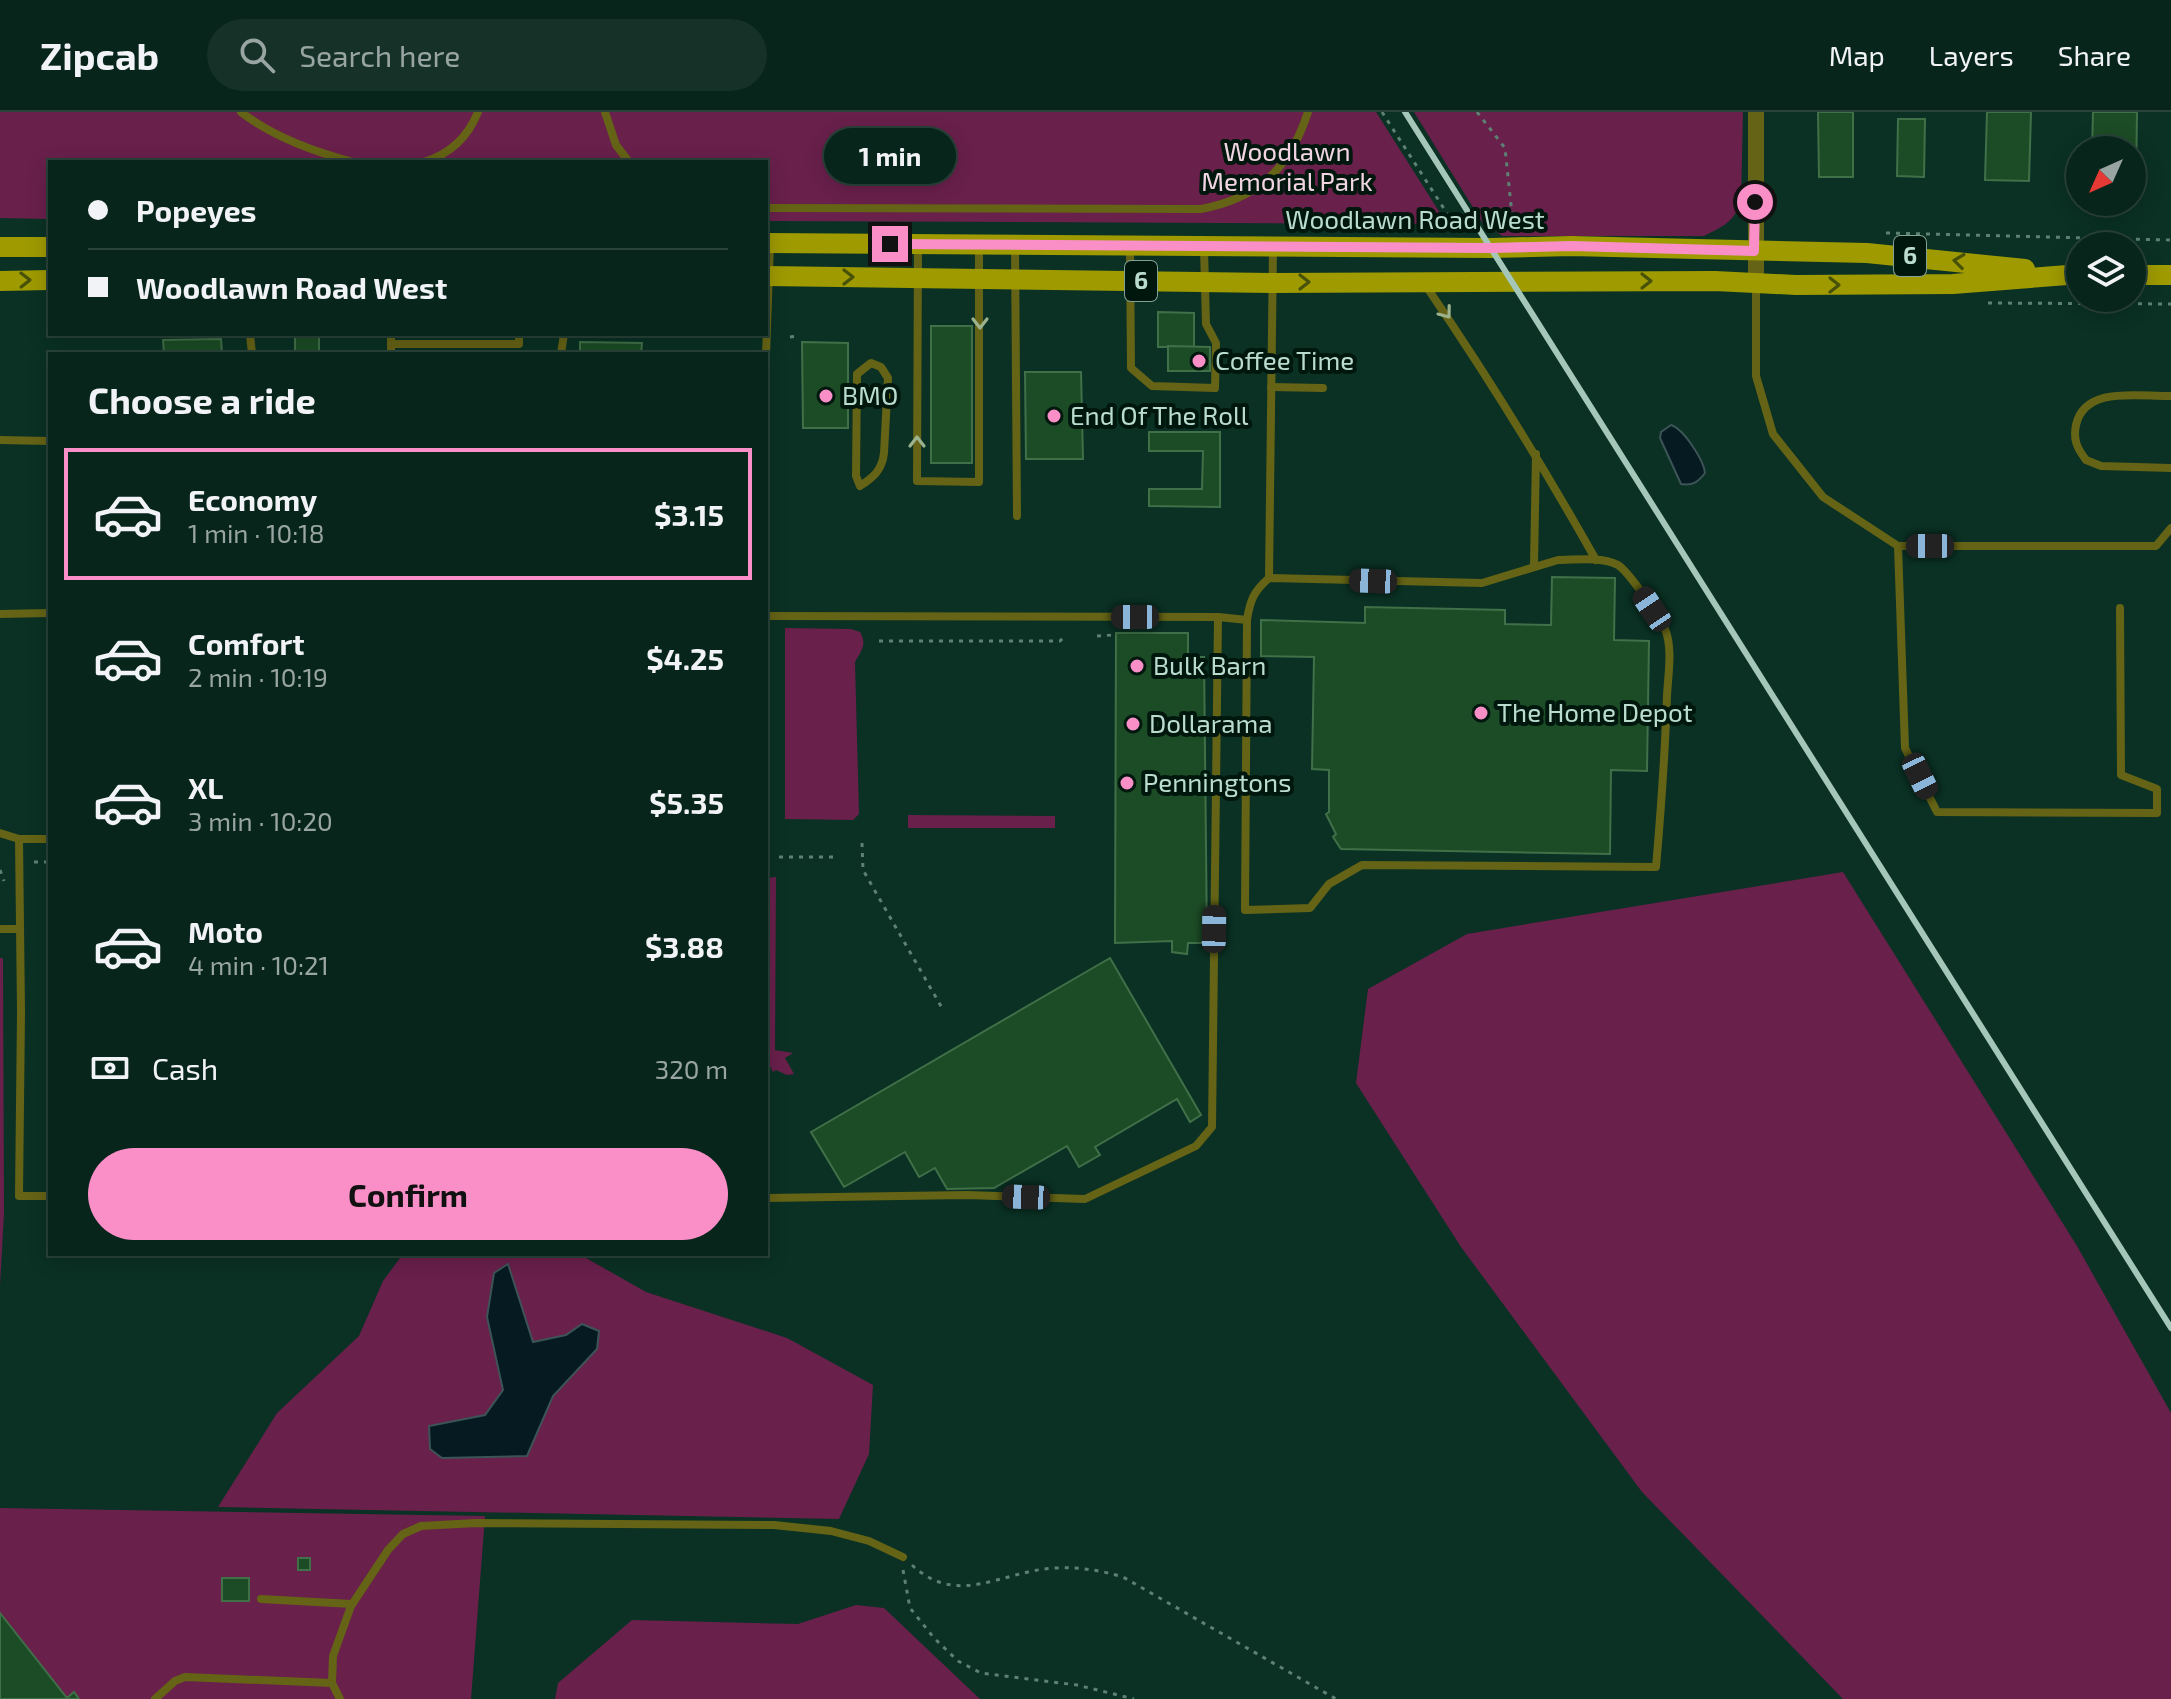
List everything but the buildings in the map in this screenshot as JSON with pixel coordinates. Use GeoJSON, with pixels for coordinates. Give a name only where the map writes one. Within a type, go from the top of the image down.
{"type":"FeatureCollection","features":[{"type":"Feature","properties":{"kind":"main road","name":"Woodlawn Road West"},"geometry":{"type":"LineString","coordinates":[[768,243],[1571,246],[1867,253],[2066,273]]}},
{"type":"Feature","properties":{"kind":"main road"},"geometry":{"type":"LineString","coordinates":[[0,247],[48,247]]}},
{"type":"Feature","properties":{"kind":"main road","name":"Woodlawn Road West"},"geometry":{"type":"LineString","coordinates":[[768,276],[1272,283],[1700,281],[1953,284],[2066,275]]}},
{"type":"Feature","properties":{"kind":"main road"},"geometry":{"type":"LineString","coordinates":[[2146,275],[2171,275]]}},
{"type":"Feature","properties":{"kind":"main road"},"geometry":{"type":"LineString","coordinates":[[0,281],[48,280]]}},
{"type":"Feature","properties":{"kind":"street"},"geometry":{"type":"LineString","coordinates":[[1756,112],[1756,283]]}},
{"type":"Feature","properties":{"kind":"lane"},"geometry":{"type":"LineString","coordinates":[[241,112],[277,134],[345,160]]}},
{"type":"Feature","properties":{"kind":"lane"},"geometry":{"type":"LineString","coordinates":[[428,160],[457,145],[478,112]]}},
{"type":"Feature","properties":{"kind":"lane"},"geometry":{"type":"LineString","coordinates":[[605,112],[616,145],[627,160]]}},
{"type":"Feature","properties":{"kind":"lane"},"geometry":{"type":"LineString","coordinates":[[768,208],[1201,209],[1239,197],[1272,178],[1284,164],[1308,112]]}},
{"type":"Feature","properties":{"kind":"lane"},"geometry":{"type":"LineString","coordinates":[[768,243],[768,276]]}},
{"type":"Feature","properties":{"kind":"lane"},"geometry":{"type":"LineString","coordinates":[[918,244],[917,481],[979,482],[979,245]]}},
{"type":"Feature","properties":{"kind":"lane"},"geometry":{"type":"LineString","coordinates":[[1015,245],[1017,516]]}},
{"type":"Feature","properties":{"kind":"lane"},"geometry":{"type":"LineString","coordinates":[[1130,245],[1131,368],[1152,386],[1215,388],[1216,343],[1206,324],[1204,247]]}},
{"type":"Feature","properties":{"kind":"lane"},"geometry":{"type":"LineString","coordinates":[[1269,578],[1273,246]]}},
{"type":"Feature","properties":{"kind":"lane"},"geometry":{"type":"LineString","coordinates":[[1425,283],[1536,453],[1596,560]]}},
{"type":"Feature","properties":{"kind":"lane"},"geometry":{"type":"LineString","coordinates":[[1756,283],[1756,376],[1773,434],[1823,497],[1898,546],[2156,546],[2171,528]]}},
{"type":"Feature","properties":{"kind":"lane"},"geometry":{"type":"LineString","coordinates":[[391,339],[519,344],[519,336]]}},
{"type":"Feature","properties":{"kind":"lane"},"geometry":{"type":"LineString","coordinates":[[871,363],[881,367],[888,378],[884,453],[883,464],[874,477],[860,486],[856,476],[857,374],[871,363]]}},
{"type":"Feature","properties":{"kind":"lane"},"geometry":{"type":"LineString","coordinates":[[1271,387],[1323,388]]}},
{"type":"Feature","properties":{"kind":"lane"},"geometry":{"type":"LineString","coordinates":[[2171,396],[2099,398],[2086,405],[2078,419],[2074,438],[2086,460],[2101,466],[2171,468]]}},
{"type":"Feature","properties":{"kind":"lane"},"geometry":{"type":"LineString","coordinates":[[0,440],[48,441]]}},
{"type":"Feature","properties":{"kind":"lane"},"geometry":{"type":"LineString","coordinates":[[1534,565],[1536,453]]}},
{"type":"Feature","properties":{"kind":"lane"},"geometry":{"type":"LineString","coordinates":[[1898,546],[1905,748],[1937,812],[2157,813],[2157,789],[2121,775],[2120,608]]}},
{"type":"Feature","properties":{"kind":"lane"},"geometry":{"type":"LineString","coordinates":[[1558,560],[1615,563],[1626,571],[1665,628],[1669,647],[1656,867],[1362,865],[1329,884],[1310,908],[1245,910],[1247,620],[1252,594],[1269,578],[1482,583],[1534,565],[1558,560]]}},
{"type":"Feature","properties":{"kind":"lane"},"geometry":{"type":"LineString","coordinates":[[0,614],[48,613]]}},
{"type":"Feature","properties":{"kind":"lane"},"geometry":{"type":"LineString","coordinates":[[768,616],[1218,617],[1247,620]]}},
{"type":"Feature","properties":{"kind":"lane"},"geometry":{"type":"LineString","coordinates":[[768,1198],[967,1195],[1085,1199],[1196,1146],[1212,1127],[1218,617]]}},
{"type":"Feature","properties":{"kind":"lane"},"geometry":{"type":"LineString","coordinates":[[0,833],[19,839],[48,839]]}},
{"type":"Feature","properties":{"kind":"lane"},"geometry":{"type":"LineString","coordinates":[[19,839],[19,1196],[48,1196]]}},
{"type":"Feature","properties":{"kind":"lane"},"geometry":{"type":"LineString","coordinates":[[0,929],[20,929]]}},
{"type":"Feature","properties":{"kind":"lane"},"geometry":{"type":"LineString","coordinates":[[340,1699],[332,1683],[333,1656],[352,1604],[388,1550],[403,1534],[421,1526],[476,1523],[774,1525],[831,1531],[869,1541],[903,1557]]}},
{"type":"Feature","properties":{"kind":"lane"},"geometry":{"type":"LineString","coordinates":[[261,1599],[352,1604]]}},
{"type":"Feature","properties":{"kind":"lane"},"geometry":{"type":"LineString","coordinates":[[155,1699],[175,1681],[185,1677],[332,1683]]}},
{"type":"Feature","properties":{"kind":"path"},"geometry":{"type":"LineString","coordinates":[[1382,112],[1461,236]]}},
{"type":"Feature","properties":{"kind":"path"},"geometry":{"type":"LineString","coordinates":[[1477,112],[1505,148],[1511,205],[1517,228]]}},
{"type":"Feature","properties":{"kind":"path"},"geometry":{"type":"LineString","coordinates":[[1882,233],[2171,240]]}},
{"type":"Feature","properties":{"kind":"path"},"geometry":{"type":"LineString","coordinates":[[790,337],[798,336]]}},
{"type":"Feature","properties":{"kind":"path"},"geometry":{"type":"LineString","coordinates":[[1097,636],[1113,635]]}},
{"type":"Feature","properties":{"kind":"path"},"geometry":{"type":"LineString","coordinates":[[879,641],[1060,641],[1064,637]]}},
{"type":"Feature","properties":{"kind":"path"},"geometry":{"type":"LineString","coordinates":[[862,843],[863,870],[942,1008]]}},
{"type":"Feature","properties":{"kind":"path"},"geometry":{"type":"LineString","coordinates":[[779,857],[835,857]]}},
{"type":"Feature","properties":{"kind":"path"},"geometry":{"type":"LineString","coordinates":[[903,1557],[902,1574],[910,1608],[958,1661],[981,1673],[1077,1685],[1134,1699]]}},
{"type":"Feature","properties":{"kind":"path"},"geometry":{"type":"LineString","coordinates":[[903,1557],[923,1575],[941,1585],[966,1586],[1054,1568],[1097,1569],[1123,1577],[1336,1699]]}},
{"type":"Feature","properties":{"kind":"green space","name":"Woodlawn Memorial Park"},"geometry":{"type":"Polygon","coordinates":[[[0,112],[1376,112],[1447,224],[768,221],[768,160],[48,160],[48,219],[0,218],[0,112]]]}},
{"type":"Feature","properties":{"kind":"green space"},"geometry":{"type":"Polygon","coordinates":[[[1414,112],[1743,112],[1741,202],[1731,219],[1704,236],[1502,236],[1496,231],[1487,230],[1414,112]]]}},
{"type":"Feature","properties":{"kind":"green space"},"geometry":{"type":"Polygon","coordinates":[[[785,628],[851,629],[862,636],[863,647],[855,662],[859,814],[853,820],[785,819],[785,628]]]}},
{"type":"Feature","properties":{"kind":"green space"},"geometry":{"type":"Polygon","coordinates":[[[908,815],[1055,816],[1055,828],[908,828],[908,815]]]}},
{"type":"Feature","properties":{"kind":"green space"},"geometry":{"type":"Polygon","coordinates":[[[1843,872],[2077,1246],[2171,1413],[2171,1699],[1843,1699],[1642,1492],[1461,1247],[1356,1083],[1368,989],[1467,934],[1843,872]]]}},
{"type":"Feature","properties":{"kind":"green space"},"geometry":{"type":"Polygon","coordinates":[[[776,877],[775,1050],[793,1053],[785,1058],[794,1074],[787,1075],[776,1070],[773,1072],[769,1064],[768,878],[776,877]]]}},
{"type":"Feature","properties":{"kind":"green space"},"geometry":{"type":"Polygon","coordinates":[[[0,958],[3,958],[4,1213],[0,1285],[0,958]]]}},
{"type":"Feature","properties":{"kind":"green space"},"geometry":{"type":"Polygon","coordinates":[[[402,1256],[583,1256],[646,1292],[787,1338],[873,1385],[869,1454],[839,1519],[218,1507],[277,1413],[359,1336],[383,1281],[402,1256]],[[487,1317],[503,1390],[485,1415],[429,1426],[527,1455],[553,1396],[597,1348],[566,1335],[533,1342],[487,1317]]]}},
{"type":"Feature","properties":{"kind":"green space"},"geometry":{"type":"Polygon","coordinates":[[[0,1508],[485,1516],[471,1699],[0,1699],[0,1508]]]}},
{"type":"Feature","properties":{"kind":"green space"},"geometry":{"type":"Polygon","coordinates":[[[856,1605],[884,1608],[980,1699],[555,1699],[558,1683],[632,1620],[798,1624],[856,1605]]]}},
{"type":"Feature","properties":{"kind":"water"},"geometry":{"type":"Polygon","coordinates":[[[1671,425],[1687,439],[1704,468],[1705,473],[1692,484],[1681,484],[1660,438],[1661,432],[1671,425]]]}},
{"type":"Feature","properties":{"kind":"water"},"geometry":{"type":"Polygon","coordinates":[[[508,1264],[533,1342],[566,1335],[582,1324],[599,1331],[597,1349],[553,1396],[527,1456],[442,1458],[430,1449],[429,1426],[485,1415],[503,1390],[487,1317],[494,1273],[508,1264]]]}},
{"type":"Feature","properties":{"kind":"railway"},"geometry":{"type":"LineString","coordinates":[[1405,112],[2171,1328]]}},
{"type":"Feature","properties":{"kind":"place","name":"Coffee Time"},"geometry":{"type":"Point","coordinates":[1199,361]}},
{"type":"Feature","properties":{"kind":"place","name":"BMO"},"geometry":{"type":"Point","coordinates":[826,396]}},
{"type":"Feature","properties":{"kind":"place","name":"End Of The Roll"},"geometry":{"type":"Point","coordinates":[1054,416]}},
{"type":"Feature","properties":{"kind":"place","name":"Bulk Barn"},"geometry":{"type":"Point","coordinates":[1137,666]}},
{"type":"Feature","properties":{"kind":"place","name":"The Home Depot"},"geometry":{"type":"Point","coordinates":[1481,713]}},
{"type":"Feature","properties":{"kind":"place","name":"Dollarama"},"geometry":{"type":"Point","coordinates":[1133,724]}},
{"type":"Feature","properties":{"kind":"place","name":"Penningtons"},"geometry":{"type":"Point","coordinates":[1127,783]}},
{"type":"Feature","properties":{"kind":"route"},"geometry":{"type":"LineString","coordinates":[[890,244],[1571,246],[1754,251],[1755,202]]}}]}
